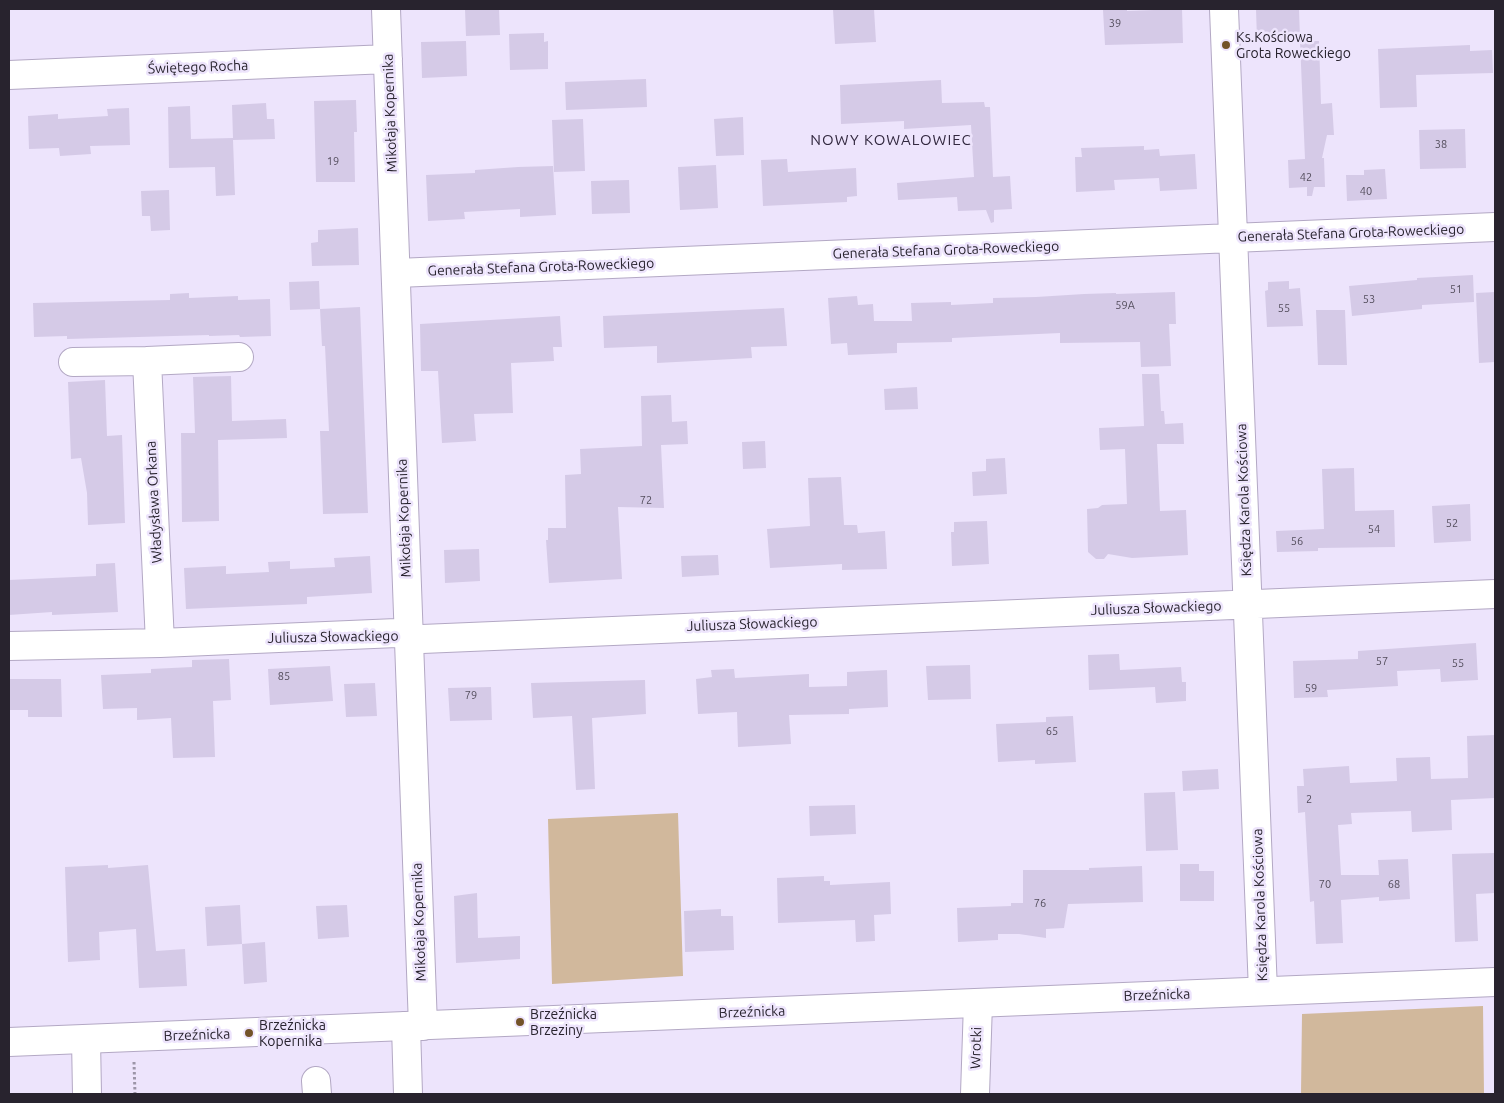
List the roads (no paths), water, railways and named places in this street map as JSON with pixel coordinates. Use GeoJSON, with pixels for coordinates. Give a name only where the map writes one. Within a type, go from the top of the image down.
{"type":"FeatureCollection","features":[{"type":"Feature","properties":{"kind":"street","name":"Mikołaja Kopernika"},"geometry":{"type":"LineString","coordinates":[[386,9],[397,273],[408,636],[415,1026],[408,1094]]}},
{"type":"Feature","properties":{"kind":"street","name":"Księdza Karola Kościowa"},"geometry":{"type":"LineString","coordinates":[[1224,9],[1264,991]]}},
{"type":"Feature","properties":{"kind":"street","name":"Świętego Rocha"},"geometry":{"type":"LineString","coordinates":[[9,75],[388,59]]}},
{"type":"Feature","properties":{"kind":"street","name":"Generała Stefana Grota-Roweckiego"},"geometry":{"type":"LineString","coordinates":[[397,273],[1495,228]]}},
{"type":"Feature","properties":{"kind":"street"},"geometry":{"type":"LineString","coordinates":[[73,362],[239,357]]}},
{"type":"Feature","properties":{"kind":"street","name":"Władysława Orkana"},"geometry":{"type":"LineString","coordinates":[[147,361],[160,643]]}},
{"type":"Feature","properties":{"kind":"street","name":"Juliusza Słowackiego"},"geometry":{"type":"LineString","coordinates":[[9,646],[160,643],[397,633],[422,639],[1495,594]]}},
{"type":"Feature","properties":{"kind":"street","name":"Brzeźnicka"},"geometry":{"type":"LineString","coordinates":[[9,1042],[1495,982]]}},
{"type":"Feature","properties":{"kind":"street","name":"Wrotki"},"geometry":{"type":"LineString","coordinates":[[975,1094],[978,1003]]}},
{"type":"Feature","properties":{"kind":"street"},"geometry":{"type":"LineString","coordinates":[[86,1039],[87,1094]]}},
{"type":"Feature","properties":{"kind":"place","name":"Ks.Kościowa Grota Roweckiego"},"geometry":{"type":"Point","coordinates":[1226,45]}},
{"type":"Feature","properties":{"kind":"place","name":"Brzeźnicka Brzeziny"},"geometry":{"type":"Point","coordinates":[520,1022]}},
{"type":"Feature","properties":{"kind":"place","name":"Brzeźnicka Kopernika"},"geometry":{"type":"Point","coordinates":[249,1033]}},
{"type":"Feature","properties":{"kind":"district","name":"NOWY KOWALOWIEC"},"geometry":{"type":"Point","coordinates":[891,140]}}]}
